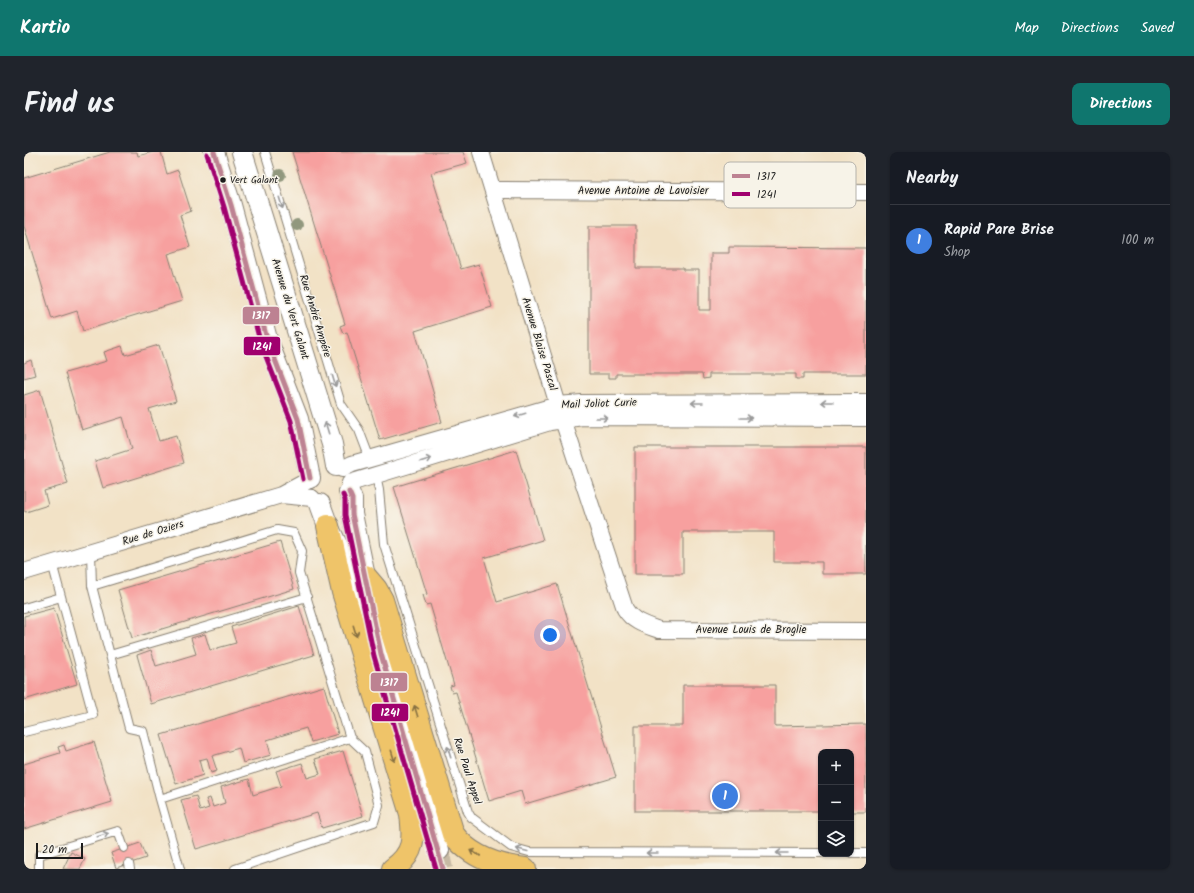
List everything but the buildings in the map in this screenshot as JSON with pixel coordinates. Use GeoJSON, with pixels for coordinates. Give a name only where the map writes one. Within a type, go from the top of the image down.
{"type":"FeatureCollection","features":[{"type":"Feature","properties":{"kind":"highway"},"geometry":{"type":"LineString","coordinates":[[328,526],[343,592],[411,814],[414,835],[410,851],[401,863],[393,869]]}},
{"type":"Feature","properties":{"kind":"highway"},"geometry":{"type":"LineString","coordinates":[[365,576],[376,589],[382,600],[453,834],[462,845],[495,864],[525,869]]}},
{"type":"Feature","properties":{"kind":"street"},"geometry":{"type":"LineString","coordinates":[[214,152],[231,205],[268,339],[298,420],[313,490],[342,555],[381,654],[439,850]]}},
{"type":"Feature","properties":{"kind":"street","name":"Avenue du Vert Galant"},"geometry":{"type":"LineString","coordinates":[[242,152],[332,444],[352,499],[352,514],[381,654]]}},
{"type":"Feature","properties":{"kind":"street","name":"Avenue Blaise Pascal"},"geometry":{"type":"LineString","coordinates":[[481,152],[560,412],[625,609],[629,617],[637,622]]}},
{"type":"Feature","properties":{"kind":"street","name":"Avenue Antoine de Lavoisier"},"geometry":{"type":"LineString","coordinates":[[493,190],[724,191]]}},
{"type":"Feature","properties":{"kind":"street","name":"Avenue Antoine de Lavoisier"},"geometry":{"type":"LineString","coordinates":[[856,192],[866,192]]}},
{"type":"Feature","properties":{"kind":"street","name":"Mail Joliot Curie"},"geometry":{"type":"LineString","coordinates":[[344,478],[376,476],[550,422],[560,412],[590,403],[866,402]]}},
{"type":"Feature","properties":{"kind":"street","name":"Mail Joliot Curie"},"geometry":{"type":"LineString","coordinates":[[344,478],[370,459],[546,407],[582,418],[866,418]]}},
{"type":"Feature","properties":{"kind":"street","name":"Rue André Ampére"},"geometry":{"type":"LineString","coordinates":[[370,459],[376,476]]}},
{"type":"Feature","properties":{"kind":"street"},"geometry":{"type":"LineString","coordinates":[[320,466],[344,478],[345,498],[337,505],[330,506],[313,490],[314,471],[320,466]]}},
{"type":"Feature","properties":{"kind":"street","name":"Rue de Oziers"},"geometry":{"type":"LineString","coordinates":[[24,572],[281,495],[313,490]]}},
{"type":"Feature","properties":{"kind":"street","name":"Avenue Louis de Broglie"},"geometry":{"type":"LineString","coordinates":[[637,622],[659,630],[866,631]]}},
{"type":"Feature","properties":{"kind":"lane","name":"Rue André Ampére"},"geometry":{"type":"LineString","coordinates":[[266,152],[342,404],[359,430],[370,459]]}},
{"type":"Feature","properties":{"kind":"lane","name":"Rue Paul Appel"},"geometry":{"type":"LineString","coordinates":[[376,476],[379,490],[384,544],[471,817],[511,847],[529,852],[818,853]]}},
{"type":"Feature","properties":{"kind":"lane"},"geometry":{"type":"LineString","coordinates":[[92,586],[277,530],[294,533],[302,551],[299,573],[350,738],[365,752],[379,805],[374,822],[235,869]]}},
{"type":"Feature","properties":{"kind":"lane"},"geometry":{"type":"LineString","coordinates":[[91,552],[92,586],[129,728],[143,731],[180,869]]}},
{"type":"Feature","properties":{"kind":"lane"},"geometry":{"type":"LineString","coordinates":[[24,732],[93,715],[52,563]]}},
{"type":"Feature","properties":{"kind":"lane"},"geometry":{"type":"LineString","coordinates":[[24,608],[61,597]]}},
{"type":"Feature","properties":{"kind":"lane"},"geometry":{"type":"LineString","coordinates":[[110,655],[307,597]]}},
{"type":"Feature","properties":{"kind":"lane"},"geometry":{"type":"LineString","coordinates":[[160,799],[350,738]]}},
{"type":"Feature","properties":{"kind":"lane"},"geometry":{"type":"LineString","coordinates":[[39,869],[39,855],[118,831],[124,848]]}},
{"type":"Feature","properties":{"kind":"lane"},"geometry":{"type":"LineString","coordinates":[[854,853],[866,853]]}},
{"type":"Feature","properties":{"kind":"tunnel"},"geometry":{"type":"LineString","coordinates":[[439,850],[443,869]]}},
{"type":"Feature","properties":{"kind":"transit line","name":"1317"},"geometry":{"type":"LineString","coordinates":[[214,152],[231,205],[267,339],[298,419],[310,478]]}},
{"type":"Feature","properties":{"kind":"transit line","name":"1241"},"geometry":{"type":"LineString","coordinates":[[207,154],[224,207],[260,341],[291,421],[303,479]]}},
{"type":"Feature","properties":{"kind":"transit line","name":"1317"},"geometry":{"type":"LineString","coordinates":[[349,492],[352,499],[352,514],[381,654],[443,869]]}},
{"type":"Feature","properties":{"kind":"transit line","name":"1241"},"geometry":{"type":"LineString","coordinates":[[343,495],[345,500],[345,515],[374,656],[436,869]]}},
{"type":"Feature","properties":{"kind":"place","name":"Vert Galant"},"geometry":{"type":"Point","coordinates":[223,180]}},
{"type":"Feature","properties":{"kind":"place","name":"Rapid Pare Brise"},"geometry":{"type":"Point","coordinates":[725,796]}}]}
